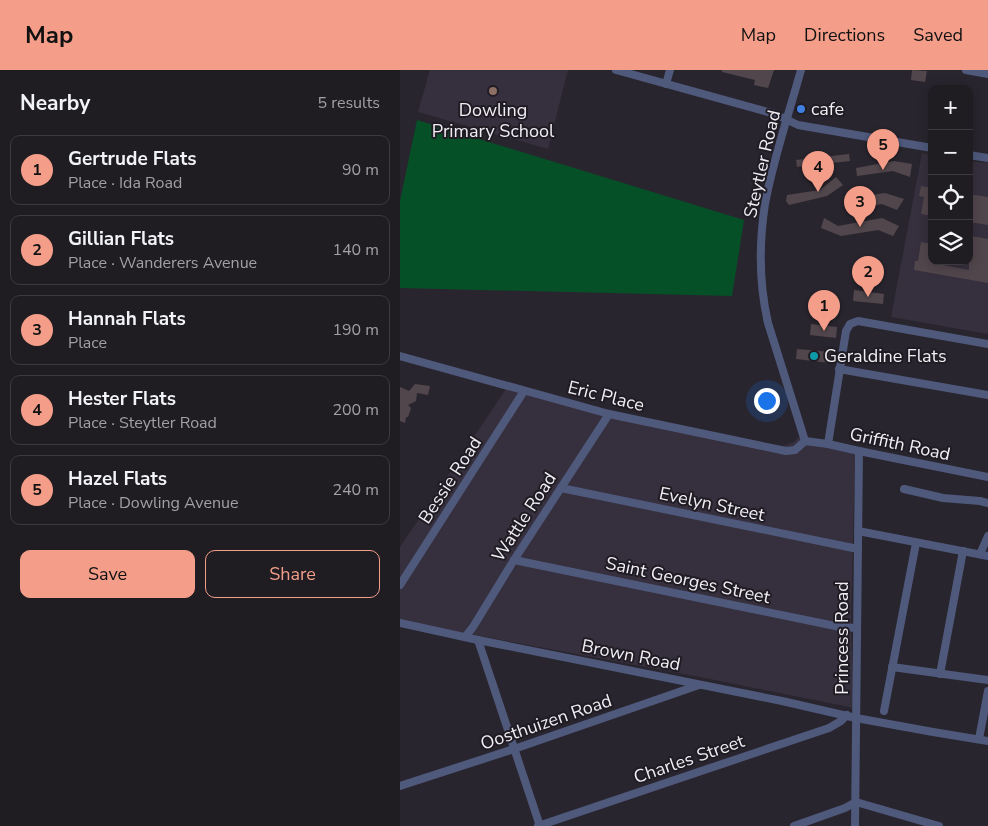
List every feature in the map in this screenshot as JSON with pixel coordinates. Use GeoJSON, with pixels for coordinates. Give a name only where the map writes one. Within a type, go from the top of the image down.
{"type":"FeatureCollection","features":[{"type":"Feature","properties":{"kind":"street"},"geometry":{"type":"LineString","coordinates":[[616,70],[772,114],[798,125],[928,147]]}},
{"type":"Feature","properties":{"kind":"street"},"geometry":{"type":"LineString","coordinates":[[666,84],[670,70]]}},
{"type":"Feature","properties":{"kind":"street","name":"Steytler Road"},"geometry":{"type":"LineString","coordinates":[[801,70],[766,203],[762,224],[761,266],[764,306],[768,323],[805,441]]}},
{"type":"Feature","properties":{"kind":"street"},"geometry":{"type":"LineString","coordinates":[[966,70],[988,74]]}},
{"type":"Feature","properties":{"kind":"street"},"geometry":{"type":"LineString","coordinates":[[973,156],[988,158]]}},
{"type":"Feature","properties":{"kind":"street"},"geometry":{"type":"LineString","coordinates":[[828,444],[846,331],[854,322],[858,321],[988,344]]}},
{"type":"Feature","properties":{"kind":"street","name":"Eric Place"},"geometry":{"type":"LineString","coordinates":[[400,356],[609,414],[786,451],[795,450],[805,441]]}},
{"type":"Feature","properties":{"kind":"street"},"geometry":{"type":"LineString","coordinates":[[839,369],[988,395]]}},
{"type":"Feature","properties":{"kind":"street","name":"Bessie Road"},"geometry":{"type":"LineString","coordinates":[[400,585],[524,391]]}},
{"type":"Feature","properties":{"kind":"street","name":"Wattle Road"},"geometry":{"type":"LineString","coordinates":[[464,637],[473,627],[609,414]]}},
{"type":"Feature","properties":{"kind":"street","name":"Griffith Road"},"geometry":{"type":"LineString","coordinates":[[805,441],[988,477]]}},
{"type":"Feature","properties":{"kind":"street","name":"Princess Road"},"geometry":{"type":"LineString","coordinates":[[855,826],[859,451]]}},
{"type":"Feature","properties":{"kind":"street","name":"Evelyn Street"},"geometry":{"type":"LineString","coordinates":[[561,488],[858,549]]}},
{"type":"Feature","properties":{"kind":"street"},"geometry":{"type":"LineString","coordinates":[[904,489],[943,498],[988,503]]}},
{"type":"Feature","properties":{"kind":"street"},"geometry":{"type":"LineString","coordinates":[[858,531],[984,555],[988,536]]}},
{"type":"Feature","properties":{"kind":"street"},"geometry":{"type":"LineString","coordinates":[[884,711],[916,543]]}},
{"type":"Feature","properties":{"kind":"street"},"geometry":{"type":"LineString","coordinates":[[940,674],[963,551]]}},
{"type":"Feature","properties":{"kind":"street","name":"Saint Georges Street"},"geometry":{"type":"LineString","coordinates":[[514,560],[840,627],[857,628]]}},
{"type":"Feature","properties":{"kind":"street","name":"Brown Road"},"geometry":{"type":"LineString","coordinates":[[400,623],[701,684],[856,718]]}},
{"type":"Feature","properties":{"kind":"street"},"geometry":{"type":"LineString","coordinates":[[478,640],[539,826]]}},
{"type":"Feature","properties":{"kind":"street"},"geometry":{"type":"LineString","coordinates":[[892,667],[988,680]]}},
{"type":"Feature","properties":{"kind":"street","name":"Oosthuizen Road"},"geometry":{"type":"LineString","coordinates":[[400,786],[514,749],[701,684]]}},
{"type":"Feature","properties":{"kind":"street"},"geometry":{"type":"LineString","coordinates":[[979,739],[988,691]]}},
{"type":"Feature","properties":{"kind":"street","name":"Charles Street"},"geometry":{"type":"LineString","coordinates":[[539,826],[830,728],[841,721],[846,715]]}},
{"type":"Feature","properties":{"kind":"street"},"geometry":{"type":"LineString","coordinates":[[856,718],[988,741]]}},
{"type":"Feature","properties":{"kind":"street"},"geometry":{"type":"LineString","coordinates":[[794,826],[845,808],[856,802],[939,826]]}},
{"type":"Feature","properties":{"kind":"shaded area","name":"Dowling Primary School"},"geometry":{"type":"Polygon","coordinates":[[[430,70],[568,70],[548,149],[418,112],[430,70]]]}},
{"type":"Feature","properties":{"kind":"shaded area"},"geometry":{"type":"Polygon","coordinates":[[[922,153],[928,154],[928,265],[973,265],[973,161],[988,163],[988,334],[891,317],[922,153]]]}},
{"type":"Feature","properties":{"kind":"shaded area"},"geometry":{"type":"Polygon","coordinates":[[[508,386],[774,449],[794,442],[799,436],[855,452],[851,625],[854,708],[400,621],[400,547],[508,386]]]}},
{"type":"Feature","properties":{"kind":"green space"},"geometry":{"type":"Polygon","coordinates":[[[417,120],[744,220],[732,296],[400,288],[400,201],[417,120]]]}},
{"type":"Feature","properties":{"kind":"building"},"geometry":{"type":"Polygon","coordinates":[[[722,70],[774,70],[768,88],[754,85],[755,80],[722,72],[722,70]]]}},
{"type":"Feature","properties":{"kind":"building"},"geometry":{"type":"Polygon","coordinates":[[[912,70],[927,71],[925,82],[911,80],[912,70]]]}},
{"type":"Feature","properties":{"kind":"building"},"geometry":{"type":"Polygon","coordinates":[[[849,154],[850,161],[797,167],[796,160],[849,154]]]}},
{"type":"Feature","properties":{"kind":"building"},"geometry":{"type":"Polygon","coordinates":[[[894,161],[912,164],[910,177],[893,171],[857,176],[856,168],[894,161]]]}},
{"type":"Feature","properties":{"kind":"building"},"geometry":{"type":"Polygon","coordinates":[[[836,177],[843,185],[827,196],[789,205],[786,201],[787,195],[820,190],[836,177]]]}},
{"type":"Feature","properties":{"kind":"building"},"geometry":{"type":"Polygon","coordinates":[[[921,186],[928,187],[928,215],[921,214],[924,197],[919,196],[921,186]]]}},
{"type":"Feature","properties":{"kind":"building"},"geometry":{"type":"Polygon","coordinates":[[[885,193],[904,199],[897,210],[882,204],[846,210],[844,199],[885,193]]]}},
{"type":"Feature","properties":{"kind":"building"},"geometry":{"type":"Polygon","coordinates":[[[973,195],[988,197],[988,225],[973,223],[973,195]]]}},
{"type":"Feature","properties":{"kind":"building"},"geometry":{"type":"Polygon","coordinates":[[[824,218],[838,226],[882,218],[899,226],[893,236],[878,230],[841,236],[821,228],[824,218]]]}},
{"type":"Feature","properties":{"kind":"building"},"geometry":{"type":"Polygon","coordinates":[[[973,236],[988,239],[988,283],[914,270],[915,261],[918,261],[921,242],[928,243],[928,265],[943,265],[969,270],[969,265],[973,265],[973,236]]]}},
{"type":"Feature","properties":{"kind":"building"},"geometry":{"type":"Polygon","coordinates":[[[854,290],[884,294],[883,304],[853,301],[854,290]]]}},
{"type":"Feature","properties":{"kind":"building"},"geometry":{"type":"Polygon","coordinates":[[[811,324],[837,327],[836,338],[810,335],[811,324]]]}},
{"type":"Feature","properties":{"kind":"building","name":"Geraldine Flats"},"geometry":{"type":"Polygon","coordinates":[[[797,349],[831,352],[830,363],[796,359],[797,349]]]}},
{"type":"Feature","properties":{"kind":"building"},"geometry":{"type":"Polygon","coordinates":[[[415,384],[430,386],[428,395],[417,393],[416,401],[408,405],[411,408],[405,423],[400,421],[400,387],[409,391],[415,384]]]}},
{"type":"Feature","properties":{"kind":"place","name":"Dowling Primary School"},"geometry":{"type":"Point","coordinates":[493,91]}},
{"type":"Feature","properties":{"kind":"place","name":"cafe"},"geometry":{"type":"Point","coordinates":[801,109]}},
{"type":"Feature","properties":{"kind":"place","name":"Hazel Flats"},"geometry":{"type":"Point","coordinates":[883,170]}},
{"type":"Feature","properties":{"kind":"place","name":"Hester Flats"},"geometry":{"type":"Point","coordinates":[818,192]}},
{"type":"Feature","properties":{"kind":"place","name":"Hannah Flats"},"geometry":{"type":"Point","coordinates":[860,227]}},
{"type":"Feature","properties":{"kind":"place","name":"Gillian Flats"},"geometry":{"type":"Point","coordinates":[868,297]}},
{"type":"Feature","properties":{"kind":"place","name":"Gertrude Flats"},"geometry":{"type":"Point","coordinates":[824,331]}},
{"type":"Feature","properties":{"kind":"place","name":"Geraldine Flats"},"geometry":{"type":"Point","coordinates":[814,356]}}]}
